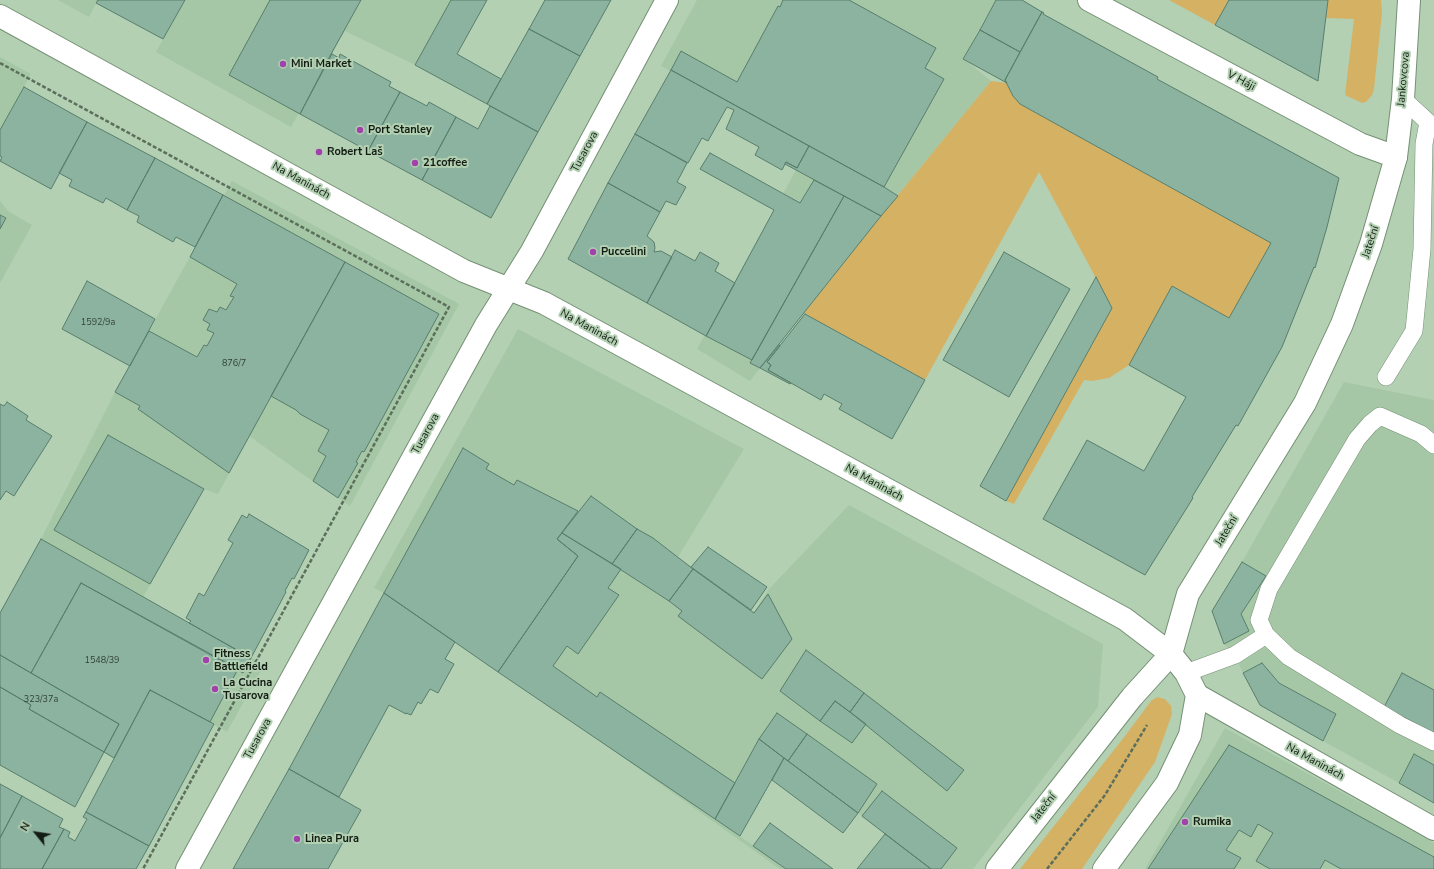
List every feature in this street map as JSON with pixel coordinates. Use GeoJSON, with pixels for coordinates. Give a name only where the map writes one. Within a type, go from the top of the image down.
{"type":"FeatureCollection","features":[{"type":"Feature","properties":{"kind":"street","name":"Tusarova"},"geometry":{"type":"LineString","coordinates":[[187,869],[486,324],[532,251],[667,0]]}},
{"type":"Feature","properties":{"kind":"street","name":"V Háji"},"geometry":{"type":"LineString","coordinates":[[1089,0],[1360,144],[1396,157]]}},
{"type":"Feature","properties":{"kind":"street","name":"Jankovcova"},"geometry":{"type":"LineString","coordinates":[[1396,157],[1403,99],[1409,0]]}},
{"type":"Feature","properties":{"kind":"street","name":"Na Maninách"},"geometry":{"type":"LineString","coordinates":[[0,16],[464,271],[544,303],[1125,619],[1171,654],[1186,673],[1197,695],[1434,829]]}},
{"type":"Feature","properties":{"kind":"street","name":"Jateční"},"geometry":{"type":"LineString","coordinates":[[997,869],[1132,697],[1171,654],[1188,594],[1305,403],[1342,324],[1371,244],[1396,157]]}},
{"type":"Feature","properties":{"kind":"street"},"geometry":{"type":"LineString","coordinates":[[1104,869],[1167,783],[1190,735],[1197,695]]}},
{"type":"Feature","properties":{"kind":"lane"},"geometry":{"type":"LineString","coordinates":[[1386,377],[1414,331],[1422,249],[1424,144],[1428,122],[1403,99]]}},
{"type":"Feature","properties":{"kind":"lane"},"geometry":{"type":"LineString","coordinates":[[1434,445],[1421,434],[1380,416],[1370,424],[1357,439],[1269,589],[1259,620],[1266,635],[1289,657],[1400,725],[1434,742]]}},
{"type":"Feature","properties":{"kind":"lane"},"geometry":{"type":"LineString","coordinates":[[1186,673],[1235,655],[1266,635]]}},
{"type":"Feature","properties":{"kind":"path"},"geometry":{"type":"LineString","coordinates":[[0,63],[449,307],[144,869]]}},
{"type":"Feature","properties":{"kind":"path"},"geometry":{"type":"LineString","coordinates":[[1047,869],[1105,795],[1150,720]]}},
{"type":"Feature","properties":{"kind":"shaded area"},"geometry":{"type":"Polygon","coordinates":[[[58,0],[98,0],[89,17],[58,0]]]}},
{"type":"Feature","properties":{"kind":"shaded area"},"geometry":{"type":"Polygon","coordinates":[[[185,0],[451,0],[415,65],[345,31],[291,127],[156,52],[185,0]]]}},
{"type":"Feature","properties":{"kind":"shaded area"},"geometry":{"type":"Polygon","coordinates":[[[697,0],[996,0],[963,58],[991,81],[881,216],[750,381],[697,349],[774,210],[700,169],[710,153],[783,194],[809,146],[661,66],[697,0]]]}},
{"type":"Feature","properties":{"kind":"shaded area"},"geometry":{"type":"Polygon","coordinates":[[[1169,0],[1229,0],[1215,25],[1169,0]]]}},
{"type":"Feature","properties":{"kind":"shaded area"},"geometry":{"type":"Polygon","coordinates":[[[1328,0],[1381,0],[1382,13],[1374,89],[1372,95],[1366,102],[1362,103],[1345,95],[1354,19],[1326,18],[1328,0]]]}},
{"type":"Feature","properties":{"kind":"shaded area"},"geometry":{"type":"Polygon","coordinates":[[[0,57],[31,74],[0,130],[0,57]]]}},
{"type":"Feature","properties":{"kind":"shaded area"},"geometry":{"type":"Polygon","coordinates":[[[991,81],[1007,83],[1013,96],[1020,104],[1271,243],[1229,318],[1172,286],[1129,365],[1109,378],[1092,381],[1084,380],[1014,504],[1006,501],[1112,308],[1039,172],[925,380],[805,314],[805,312],[881,216],[991,81]]]}},
{"type":"Feature","properties":{"kind":"shaded area"},"geometry":{"type":"Polygon","coordinates":[[[232,181],[459,304],[350,506],[249,436],[218,494],[204,489],[143,597],[264,665],[227,732],[150,690],[114,758],[104,752],[119,724],[0,655],[0,613],[41,539],[115,392],[232,181]]]}},
{"type":"Feature","properties":{"kind":"shaded area"},"geometry":{"type":"Polygon","coordinates":[[[0,201],[8,211],[32,225],[0,283],[0,201]]]}},
{"type":"Feature","properties":{"kind":"shaded area"},"geometry":{"type":"Polygon","coordinates":[[[518,329],[744,449],[678,557],[754,612],[769,589],[849,505],[1103,644],[1098,707],[973,869],[931,869],[759,739],[716,819],[786,869],[780,869],[556,710],[384,593],[374,588],[518,329]]]}},
{"type":"Feature","properties":{"kind":"shaded area"},"geometry":{"type":"Polygon","coordinates":[[[1344,382],[1434,400],[1434,765],[1414,754],[1399,783],[1323,741],[1336,714],[1279,683],[1262,663],[1243,673],[1235,655],[1224,644],[1249,631],[1241,614],[1265,576],[1242,562],[1344,382]]]}},
{"type":"Feature","properties":{"kind":"shaded area"},"geometry":{"type":"Polygon","coordinates":[[[1157,697],[1165,699],[1171,706],[1172,714],[1155,762],[1082,869],[1020,869],[1151,701],[1157,697]]]}},
{"type":"Feature","properties":{"kind":"shaded area"},"geometry":{"type":"Polygon","coordinates":[[[1225,728],[1434,843],[1434,869],[1145,869],[1225,728]]]}},
{"type":"Feature","properties":{"kind":"building"},"geometry":{"type":"Polygon","coordinates":[[[98,0],[185,0],[163,39],[96,3],[98,0]]]}},
{"type":"Feature","properties":{"kind":"building"},"geometry":{"type":"Polygon","coordinates":[[[270,0],[361,0],[300,114],[229,75],[270,0]]]}},
{"type":"Feature","properties":{"kind":"building"},"geometry":{"type":"Polygon","coordinates":[[[451,0],[487,0],[457,54],[501,79],[487,104],[415,65],[451,0]]]}},
{"type":"Feature","properties":{"kind":"building"},"geometry":{"type":"Polygon","coordinates":[[[545,0],[611,0],[580,56],[529,29],[545,0]]]}},
{"type":"Feature","properties":{"kind":"building"},"geometry":{"type":"Polygon","coordinates":[[[783,0],[849,0],[936,48],[925,68],[944,79],[884,187],[671,70],[681,51],[737,82],[778,6],[780,7],[783,0]]]}},
{"type":"Feature","properties":{"kind":"building"},"geometry":{"type":"Polygon","coordinates":[[[996,0],[1022,0],[1042,12],[1020,52],[980,30],[996,0]]]}},
{"type":"Feature","properties":{"kind":"building"},"geometry":{"type":"Polygon","coordinates":[[[1229,0],[1328,0],[1318,81],[1215,25],[1229,0]]]}},
{"type":"Feature","properties":{"kind":"building"},"geometry":{"type":"Polygon","coordinates":[[[1042,12],[1044,13],[1043,14],[1158,77],[1157,79],[1339,178],[1315,268],[1314,267],[1282,347],[1238,426],[1236,425],[1145,575],[1043,519],[1087,440],[1144,471],[1186,397],[1129,365],[1172,286],[1229,318],[1271,243],[1020,104],[1013,96],[1005,80],[1042,12]]]}},
{"type":"Feature","properties":{"kind":"building"},"geometry":{"type":"Polygon","coordinates":[[[529,29],[580,56],[538,132],[487,104],[529,29]]]}},
{"type":"Feature","properties":{"kind":"building"},"geometry":{"type":"Polygon","coordinates":[[[980,30],[1020,52],[1005,80],[1007,83],[963,59],[980,30]]]}},
{"type":"Feature","properties":{"kind":"building"},"geometry":{"type":"Polygon","coordinates":[[[332,54],[339,58],[340,54],[391,82],[389,86],[400,92],[368,151],[300,114],[332,54]]]}},
{"type":"Feature","properties":{"kind":"building"},"geometry":{"type":"Polygon","coordinates":[[[671,70],[809,146],[797,168],[786,162],[782,170],[755,155],[759,147],[726,129],[734,110],[727,107],[708,141],[702,138],[688,163],[635,134],[671,70]]]}},
{"type":"Feature","properties":{"kind":"building"},"geometry":{"type":"Polygon","coordinates":[[[24,87],[87,122],[51,189],[0,161],[2,157],[0,156],[0,130],[24,87]]]}},
{"type":"Feature","properties":{"kind":"building"},"geometry":{"type":"Polygon","coordinates":[[[400,92],[427,106],[429,102],[456,117],[422,180],[368,151],[400,92]]]}},
{"type":"Feature","properties":{"kind":"building"},"geometry":{"type":"Polygon","coordinates":[[[490,106],[538,132],[491,218],[422,180],[456,117],[478,129],[490,106]]]}},
{"type":"Feature","properties":{"kind":"building"},"geometry":{"type":"Polygon","coordinates":[[[87,122],[155,158],[127,210],[106,198],[103,203],[69,186],[72,180],[59,173],[87,122]]]}},
{"type":"Feature","properties":{"kind":"building"},"geometry":{"type":"Polygon","coordinates":[[[635,134],[687,163],[677,182],[686,187],[676,205],[666,201],[660,212],[608,183],[635,134]]]}},
{"type":"Feature","properties":{"kind":"building"},"geometry":{"type":"Polygon","coordinates":[[[809,146],[898,196],[881,216],[785,164],[786,162],[797,168],[809,146]]]}},
{"type":"Feature","properties":{"kind":"building"},"geometry":{"type":"Polygon","coordinates":[[[710,153],[800,203],[814,180],[844,196],[752,360],[706,336],[774,210],[700,169],[710,153]]]}},
{"type":"Feature","properties":{"kind":"building"},"geometry":{"type":"Polygon","coordinates":[[[155,158],[223,195],[195,247],[176,237],[173,242],[137,222],[139,216],[127,210],[155,158]]]}},
{"type":"Feature","properties":{"kind":"building"},"geometry":{"type":"Polygon","coordinates":[[[608,183],[660,212],[647,236],[654,242],[654,252],[661,251],[672,257],[647,303],[568,259],[608,183]]]}},
{"type":"Feature","properties":{"kind":"building"},"geometry":{"type":"Polygon","coordinates":[[[223,195],[345,262],[229,473],[138,409],[140,406],[115,392],[149,331],[197,357],[204,345],[207,346],[214,333],[207,330],[210,324],[203,320],[209,309],[217,312],[220,307],[226,310],[234,297],[230,296],[237,284],[190,257],[223,195]]]}},
{"type":"Feature","properties":{"kind":"building"},"geometry":{"type":"Polygon","coordinates":[[[844,196],[881,216],[760,368],[750,363],[844,196]]]}},
{"type":"Feature","properties":{"kind":"building"},"geometry":{"type":"Polygon","coordinates":[[[0,215],[6,218],[0,229],[0,215]]]}},
{"type":"Feature","properties":{"kind":"building"},"geometry":{"type":"Polygon","coordinates":[[[675,250],[695,261],[700,252],[719,263],[715,271],[735,283],[706,336],[647,303],[675,250]]]}},
{"type":"Feature","properties":{"kind":"building"},"geometry":{"type":"Polygon","coordinates":[[[1004,252],[1070,289],[1009,397],[943,360],[1004,252]]]}},
{"type":"Feature","properties":{"kind":"building"},"geometry":{"type":"Polygon","coordinates":[[[345,262],[439,314],[364,452],[362,451],[356,462],[358,463],[338,498],[313,481],[326,456],[318,451],[329,430],[271,396],[345,262]]]}},
{"type":"Feature","properties":{"kind":"building"},"geometry":{"type":"Polygon","coordinates":[[[1096,277],[1112,308],[1006,501],[980,486],[1096,277]]]}},
{"type":"Feature","properties":{"kind":"building"},"geometry":{"type":"Polygon","coordinates":[[[87,281],[155,319],[130,366],[62,329],[87,281]]]}},
{"type":"Feature","properties":{"kind":"building"},"geometry":{"type":"Polygon","coordinates":[[[805,314],[925,380],[892,439],[839,409],[842,404],[824,394],[821,400],[768,370],[771,365],[767,362],[805,314]]]}},
{"type":"Feature","properties":{"kind":"building"},"geometry":{"type":"Polygon","coordinates":[[[779,345],[780,346],[767,362],[771,365],[768,370],[791,383],[790,384],[760,368],[779,345]]]}},
{"type":"Feature","properties":{"kind":"building"},"geometry":{"type":"Polygon","coordinates":[[[7,402],[28,416],[26,420],[52,436],[14,496],[6,491],[0,500],[0,404],[4,406],[7,402]]]}},
{"type":"Feature","properties":{"kind":"building"},"geometry":{"type":"Polygon","coordinates":[[[108,435],[204,489],[150,584],[54,530],[108,435]]]}},
{"type":"Feature","properties":{"kind":"building"},"geometry":{"type":"Polygon","coordinates":[[[463,448],[489,464],[486,469],[514,485],[517,480],[578,511],[557,539],[578,556],[498,672],[384,593],[463,448]]]}},
{"type":"Feature","properties":{"kind":"building"},"geometry":{"type":"Polygon","coordinates":[[[591,496],[637,529],[612,564],[562,533],[591,496]]]}},
{"type":"Feature","properties":{"kind":"building"},"geometry":{"type":"Polygon","coordinates":[[[249,514],[309,550],[294,579],[292,578],[285,591],[286,592],[251,658],[189,623],[191,621],[186,618],[199,593],[204,596],[233,543],[228,540],[242,515],[247,518],[249,514]]]}},
{"type":"Feature","properties":{"kind":"building"},"geometry":{"type":"Polygon","coordinates":[[[637,529],[653,538],[693,569],[669,601],[612,564],[637,529]]]}},
{"type":"Feature","properties":{"kind":"building"},"geometry":{"type":"Polygon","coordinates":[[[562,533],[621,569],[608,588],[619,595],[578,654],[567,646],[553,666],[597,697],[600,692],[735,783],[715,819],[498,672],[578,556],[557,539],[562,533]]]}},
{"type":"Feature","properties":{"kind":"building"},"geometry":{"type":"Polygon","coordinates":[[[41,539],[251,658],[243,673],[81,583],[31,673],[0,655],[0,613],[41,539]]]}},
{"type":"Feature","properties":{"kind":"building"},"geometry":{"type":"Polygon","coordinates":[[[708,547],[767,587],[751,610],[691,567],[708,547]]]}},
{"type":"Feature","properties":{"kind":"building"},"geometry":{"type":"Polygon","coordinates":[[[1242,562],[1266,576],[1241,614],[1249,631],[1224,644],[1212,611],[1242,562]]]}},
{"type":"Feature","properties":{"kind":"building"},"geometry":{"type":"Polygon","coordinates":[[[693,569],[754,613],[768,594],[792,639],[762,679],[678,616],[682,611],[669,601],[693,569]]]}},
{"type":"Feature","properties":{"kind":"building"},"geometry":{"type":"Polygon","coordinates":[[[81,583],[238,669],[210,722],[150,690],[114,758],[104,752],[119,724],[31,673],[81,583]]]}},
{"type":"Feature","properties":{"kind":"building"},"geometry":{"type":"Polygon","coordinates":[[[384,593],[455,642],[445,659],[454,664],[438,693],[430,689],[421,704],[418,702],[411,715],[389,705],[339,797],[289,769],[384,593]]]}},
{"type":"Feature","properties":{"kind":"building"},"geometry":{"type":"Polygon","coordinates":[[[806,650],[864,693],[850,712],[835,701],[820,721],[780,691],[806,650]]]}},
{"type":"Feature","properties":{"kind":"building"},"geometry":{"type":"Polygon","coordinates":[[[0,655],[119,724],[104,752],[29,709],[31,705],[0,687],[0,655]]]}},
{"type":"Feature","properties":{"kind":"building"},"geometry":{"type":"Polygon","coordinates":[[[1262,663],[1279,683],[1336,714],[1323,741],[1260,705],[1243,673],[1262,663]]]}},
{"type":"Feature","properties":{"kind":"building"},"geometry":{"type":"Polygon","coordinates":[[[1402,673],[1434,690],[1434,733],[1384,707],[1402,673]]]}},
{"type":"Feature","properties":{"kind":"building"},"geometry":{"type":"Polygon","coordinates":[[[0,687],[31,705],[29,709],[104,752],[75,807],[0,765],[0,687]]]}},
{"type":"Feature","properties":{"kind":"building"},"geometry":{"type":"Polygon","coordinates":[[[150,690],[214,724],[149,846],[86,812],[150,690]]]}},
{"type":"Feature","properties":{"kind":"building"},"geometry":{"type":"Polygon","coordinates":[[[864,693],[964,770],[947,791],[850,712],[864,693]]]}},
{"type":"Feature","properties":{"kind":"building"},"geometry":{"type":"Polygon","coordinates":[[[835,701],[866,724],[852,743],[820,721],[835,701]]]}},
{"type":"Feature","properties":{"kind":"building"},"geometry":{"type":"Polygon","coordinates":[[[777,713],[807,734],[788,761],[759,739],[777,713]]]}},
{"type":"Feature","properties":{"kind":"building"},"geometry":{"type":"Polygon","coordinates":[[[807,734],[877,784],[858,813],[788,761],[807,734]]]}},
{"type":"Feature","properties":{"kind":"building"},"geometry":{"type":"Polygon","coordinates":[[[759,739],[784,758],[740,836],[715,819],[759,739]]]}},
{"type":"Feature","properties":{"kind":"building"},"geometry":{"type":"Polygon","coordinates":[[[1229,745],[1434,857],[1434,869],[1341,869],[1325,860],[1320,869],[1270,869],[1256,861],[1273,833],[1258,824],[1251,837],[1239,830],[1226,850],[1241,858],[1234,869],[1148,869],[1229,745]]]}},
{"type":"Feature","properties":{"kind":"building"},"geometry":{"type":"Polygon","coordinates":[[[1414,754],[1434,765],[1434,803],[1399,783],[1414,754]]]}},
{"type":"Feature","properties":{"kind":"building"},"geometry":{"type":"Polygon","coordinates":[[[784,758],[858,813],[843,833],[772,780],[784,758]]]}},
{"type":"Feature","properties":{"kind":"building","name":"Linea Pura"},"geometry":{"type":"Polygon","coordinates":[[[289,769],[361,810],[328,869],[233,869],[289,769]]]}},
{"type":"Feature","properties":{"kind":"building"},"geometry":{"type":"Polygon","coordinates":[[[0,784],[22,796],[0,838],[0,784]]]}},
{"type":"Feature","properties":{"kind":"building"},"geometry":{"type":"Polygon","coordinates":[[[882,791],[957,848],[941,869],[931,869],[862,816],[882,791]]]}},
{"type":"Feature","properties":{"kind":"building"},"geometry":{"type":"Polygon","coordinates":[[[22,796],[63,819],[59,827],[64,829],[42,869],[0,869],[0,838],[22,796]]]}},
{"type":"Feature","properties":{"kind":"building"},"geometry":{"type":"Polygon","coordinates":[[[86,812],[149,846],[136,869],[42,869],[64,829],[70,832],[68,837],[75,841],[87,819],[83,817],[86,812]]]}},
{"type":"Feature","properties":{"kind":"building"},"geometry":{"type":"Polygon","coordinates":[[[770,823],[833,869],[786,869],[753,846],[770,823]]]}},
{"type":"Feature","properties":{"kind":"building"},"geometry":{"type":"Polygon","coordinates":[[[885,834],[931,869],[857,869],[885,834]]]}},
{"type":"Feature","properties":{"kind":"place","name":"Mini Market"},"geometry":{"type":"Point","coordinates":[283,64]}},
{"type":"Feature","properties":{"kind":"place","name":"Port Stanley"},"geometry":{"type":"Point","coordinates":[360,130]}},
{"type":"Feature","properties":{"kind":"place","name":"Robert Laš"},"geometry":{"type":"Point","coordinates":[319,152]}},
{"type":"Feature","properties":{"kind":"place","name":"21coffee"},"geometry":{"type":"Point","coordinates":[415,163]}},
{"type":"Feature","properties":{"kind":"place","name":"Puccelini"},"geometry":{"type":"Point","coordinates":[593,252]}},
{"type":"Feature","properties":{"kind":"place","name":"Fitness Battlefield"},"geometry":{"type":"Point","coordinates":[206,660]}},
{"type":"Feature","properties":{"kind":"place","name":"La Cucina Tusarova"},"geometry":{"type":"Point","coordinates":[215,689]}},
{"type":"Feature","properties":{"kind":"place","name":"Rumika"},"geometry":{"type":"Point","coordinates":[1185,822]}},
{"type":"Feature","properties":{"kind":"place","name":"Linea Pura"},"geometry":{"type":"Point","coordinates":[297,839]}}]}
